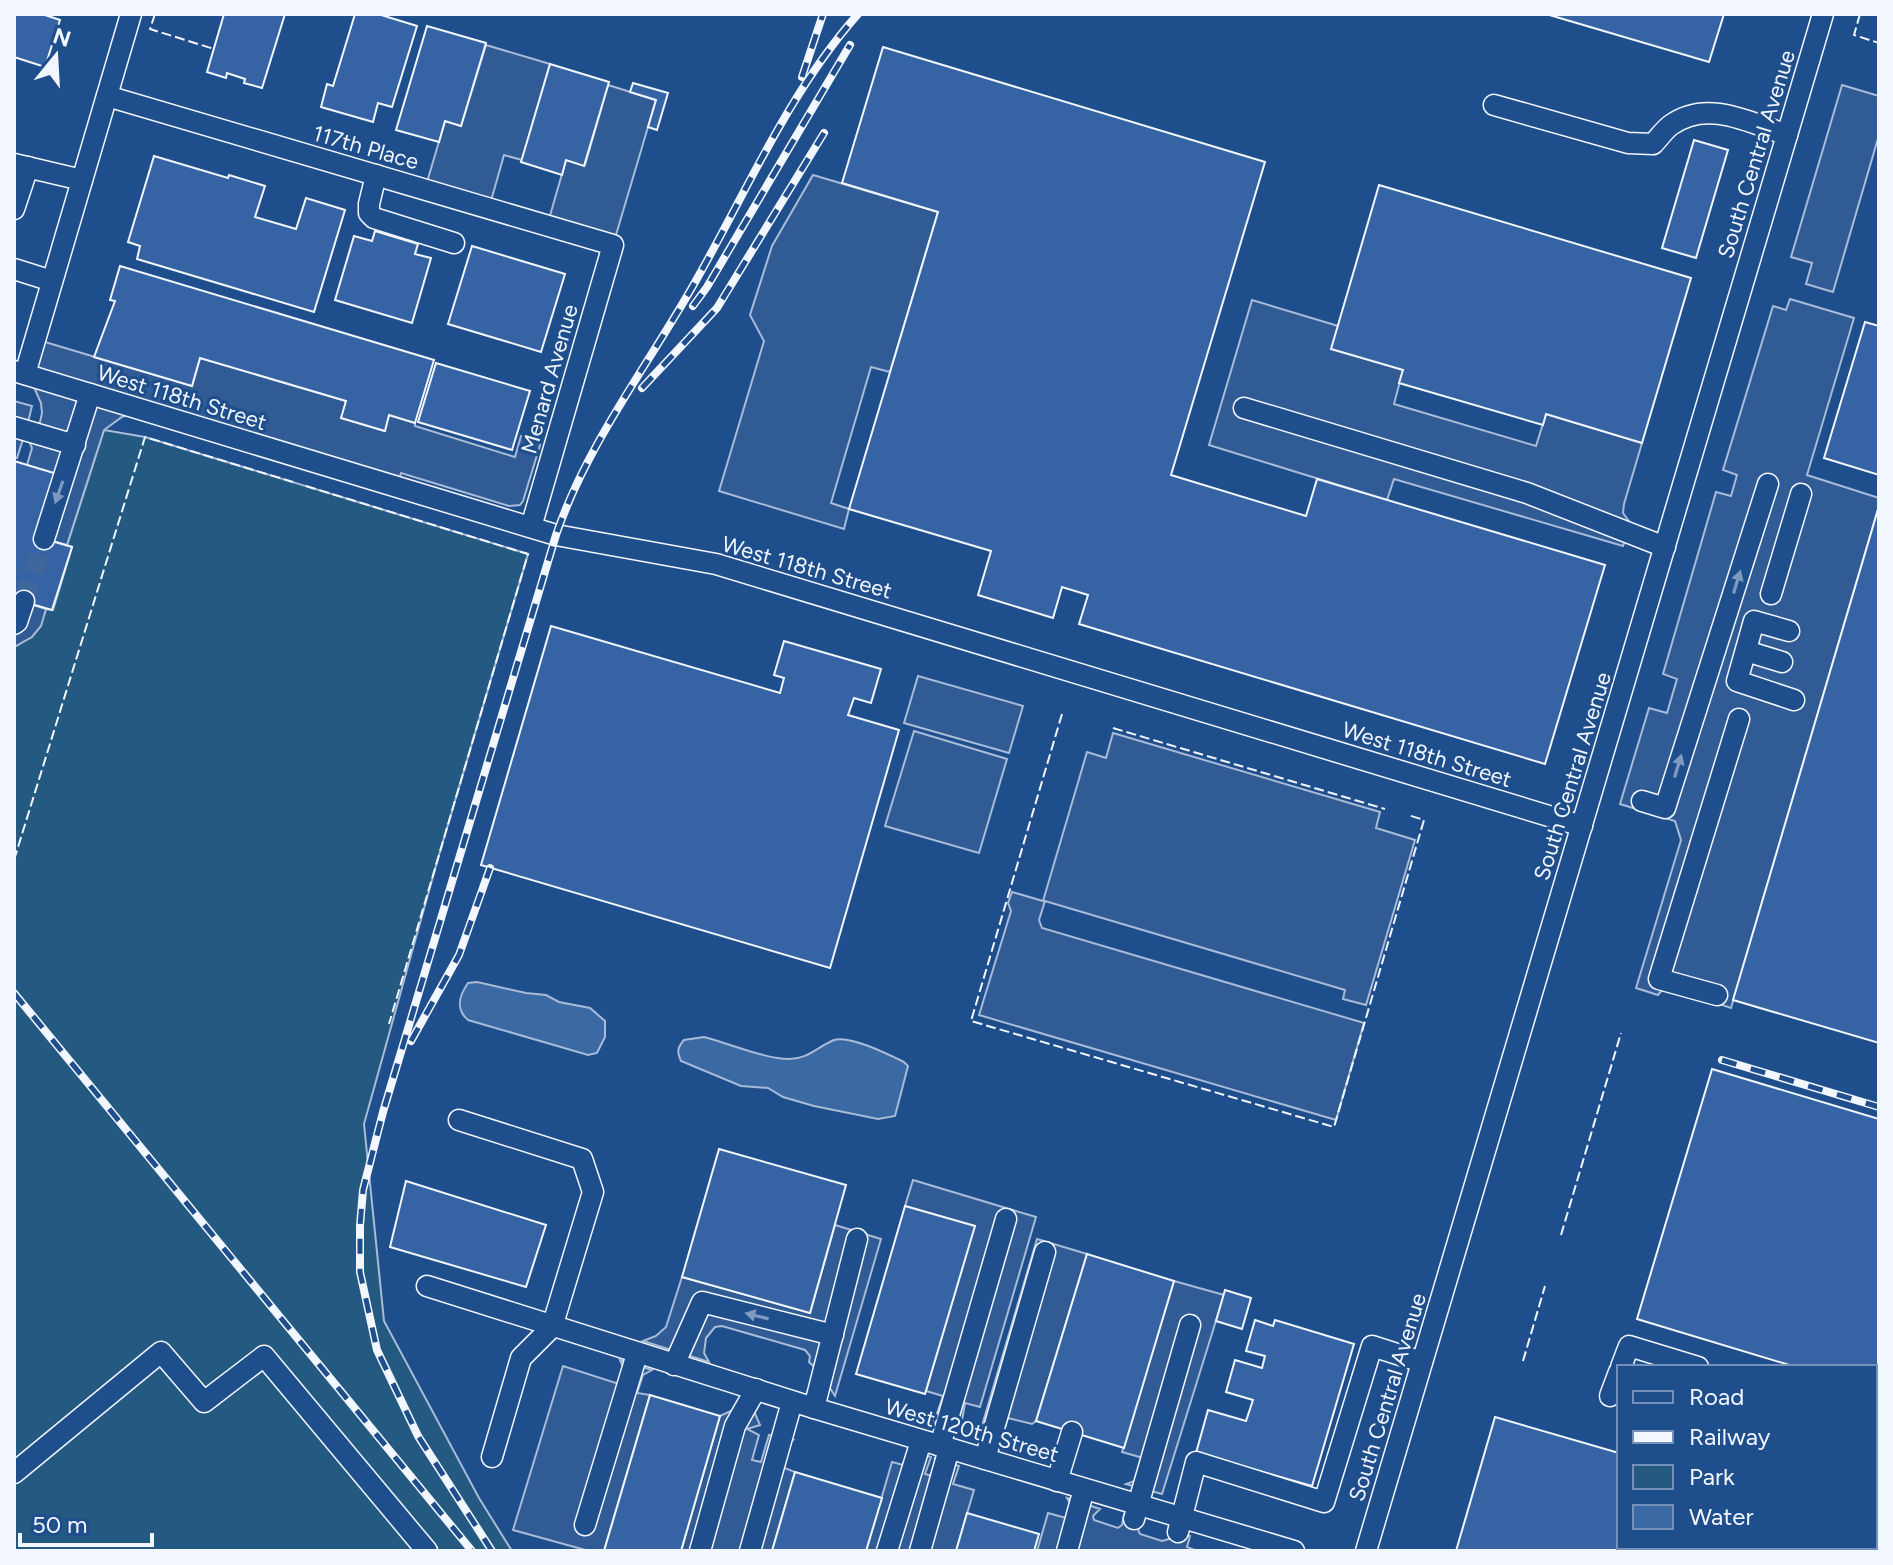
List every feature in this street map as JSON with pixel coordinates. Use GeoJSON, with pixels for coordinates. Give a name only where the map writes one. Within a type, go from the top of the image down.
{"type":"FeatureCollection","features":[{"type":"Feature","properties":{"kind":"street"},"geometry":{"type":"LineString","coordinates":[[20,372],[52,281],[131,14]]}},
{"type":"Feature","properties":{"kind":"street","name":"South Central Avenue"},"geometry":{"type":"LineString","coordinates":[[1366,1551],[1823,14]]}},
{"type":"Feature","properties":{"kind":"street","name":"117th Place"},"geometry":{"type":"LineString","coordinates":[[107,96],[613,245]]}},
{"type":"Feature","properties":{"kind":"street"},"geometry":{"type":"LineString","coordinates":[[1494,105],[1628,143],[1653,144],[1668,127],[1688,115],[1703,112],[1725,115],[1787,135]]}},
{"type":"Feature","properties":{"kind":"street"},"geometry":{"type":"LineString","coordinates":[[14,209],[21,166],[82,180]]}},
{"type":"Feature","properties":{"kind":"street"},"geometry":{"type":"LineString","coordinates":[[376,175],[369,204],[369,213],[374,218],[454,243]]}},
{"type":"Feature","properties":{"kind":"street","name":"Menard Avenue"},"geometry":{"type":"LineString","coordinates":[[531,527],[613,245]]}},
{"type":"Feature","properties":{"kind":"street"},"geometry":{"type":"LineString","coordinates":[[14,269],[52,281]]}},
{"type":"Feature","properties":{"kind":"street","name":"West 118th Street"},"geometry":{"type":"LineString","coordinates":[[20,372],[556,535],[716,564],[1582,826]]}},
{"type":"Feature","properties":{"kind":"street"},"geometry":{"type":"LineString","coordinates":[[44,539],[90,394]]}},
{"type":"Feature","properties":{"kind":"street"},"geometry":{"type":"LineString","coordinates":[[1244,408],[1527,493],[1665,547]]}},
{"type":"Feature","properties":{"kind":"street"},"geometry":{"type":"LineString","coordinates":[[14,427],[75,445]]}},
{"type":"Feature","properties":{"kind":"street"},"geometry":{"type":"LineString","coordinates":[[1642,801],[1665,808],[1768,484]]}},
{"type":"Feature","properties":{"kind":"street"},"geometry":{"type":"LineString","coordinates":[[1771,594],[1801,494]]}},
{"type":"Feature","properties":{"kind":"street"},"geometry":{"type":"LineString","coordinates":[[14,624],[24,601]]}},
{"type":"Feature","properties":{"kind":"street"},"geometry":{"type":"LineString","coordinates":[[1789,631],[1754,621],[1737,681],[1794,700]]}},
{"type":"Feature","properties":{"kind":"street"},"geometry":{"type":"LineString","coordinates":[[1714,656],[1782,662]]}},
{"type":"Feature","properties":{"kind":"street"},"geometry":{"type":"LineString","coordinates":[[1717,995],[1659,979],[1739,719]]}},
{"type":"Feature","properties":{"kind":"street"},"geometry":{"type":"LineString","coordinates":[[459,1120],[582,1159],[593,1192],[552,1327],[521,1358],[492,1457]]}},
{"type":"Feature","properties":{"kind":"street"},"geometry":{"type":"LineString","coordinates":[[920,1551],[937,1445],[1006,1219]]}},
{"type":"Feature","properties":{"kind":"street"},"geometry":{"type":"LineString","coordinates":[[814,1408],[857,1239]]}},
{"type":"Feature","properties":{"kind":"street"},"geometry":{"type":"LineString","coordinates":[[985,1459],[1045,1252]]}},
{"type":"Feature","properties":{"kind":"street","name":"West 120th Street"},"geometry":{"type":"LineString","coordinates":[[427,1286],[637,1354],[676,1359],[792,1402],[1084,1489],[1136,1512],[1229,1540],[1294,1551]]}},
{"type":"Feature","properties":{"kind":"street"},"geometry":{"type":"LineString","coordinates":[[676,1359],[702,1302],[833,1335]]}},
{"type":"Feature","properties":{"kind":"street"},"geometry":{"type":"LineString","coordinates":[[1136,1512],[1190,1325]]}},
{"type":"Feature","properties":{"kind":"street"},"geometry":{"type":"LineString","coordinates":[[1180,1525],[1196,1462],[1324,1502],[1372,1346],[1422,1362]]}},
{"type":"Feature","properties":{"kind":"street"},"geometry":{"type":"LineString","coordinates":[[1622,1365],[1629,1346],[1691,1365]]}},
{"type":"Feature","properties":{"kind":"street"},"geometry":{"type":"LineString","coordinates":[[14,1473],[161,1352],[204,1402],[264,1356],[427,1551]]}},
{"type":"Feature","properties":{"kind":"street"},"geometry":{"type":"LineString","coordinates":[[585,1525],[637,1354]]}},
{"type":"Feature","properties":{"kind":"street"},"geometry":{"type":"LineString","coordinates":[[1610,1396],[1617,1378]]}},
{"type":"Feature","properties":{"kind":"street"},"geometry":{"type":"LineString","coordinates":[[700,1551],[735,1426],[756,1389]]}},
{"type":"Feature","properties":{"kind":"street"},"geometry":{"type":"LineString","coordinates":[[750,1551],[792,1402]]}},
{"type":"Feature","properties":{"kind":"street"},"geometry":{"type":"LineString","coordinates":[[1057,1481],[1072,1432]]}},
{"type":"Feature","properties":{"kind":"street"},"geometry":{"type":"LineString","coordinates":[[887,1551],[937,1445]]}},
{"type":"Feature","properties":{"kind":"street"},"geometry":{"type":"LineString","coordinates":[[1067,1551],[1084,1489]]}},
{"type":"Feature","properties":{"kind":"green space"},"geometry":{"type":"Polygon","coordinates":[[[104,430],[145,437],[528,554],[364,1124],[384,1321],[479,1498],[512,1551],[14,1551],[14,647],[35,632],[46,609],[53,610],[72,547],[67,545],[104,430]]]}},
{"type":"Feature","properties":{"kind":"shaded area"},"geometry":{"type":"Polygon","coordinates":[[[486,45],[550,64],[522,160],[504,155],[489,208],[425,189],[445,121],[461,126],[486,45]]]}},
{"type":"Feature","properties":{"kind":"shaded area"},"geometry":{"type":"Polygon","coordinates":[[[608,85],[656,100],[613,245],[547,226],[566,160],[585,165],[608,85]]]}},
{"type":"Feature","properties":{"kind":"shaded area"},"geometry":{"type":"Polygon","coordinates":[[[1842,85],[1879,96],[1879,135],[1833,292],[1806,284],[1812,263],[1791,257],[1842,85]]]}},
{"type":"Feature","properties":{"kind":"shaded area"},"geometry":{"type":"Polygon","coordinates":[[[813,175],[938,212],[890,372],[871,367],[831,503],[849,509],[844,529],[719,491],[764,341],[750,315],[772,246],[813,175]]]}},
{"type":"Feature","properties":{"kind":"shaded area"},"geometry":{"type":"Polygon","coordinates":[[[1790,299],[1854,318],[1807,475],[1879,498],[1879,506],[1731,1008],[1671,988],[1663,989],[1658,995],[1636,988],[1681,840],[1675,821],[1620,804],[1649,708],[1667,713],[1677,679],[1663,674],[1716,492],[1731,496],[1737,475],[1723,470],[1773,306],[1786,310],[1790,299]]]}},
{"type":"Feature","properties":{"kind":"shaded area"},"geometry":{"type":"Polygon","coordinates":[[[1252,300],[1338,326],[1403,370],[1394,404],[1536,446],[1546,414],[1642,443],[1624,504],[1623,513],[1631,524],[1623,546],[1394,479],[1387,500],[1209,445],[1252,300]]]}},
{"type":"Feature","properties":{"kind":"shaded area"},"geometry":{"type":"Polygon","coordinates":[[[35,339],[192,386],[200,358],[346,401],[342,418],[384,431],[389,415],[515,457],[521,436],[541,442],[523,501],[520,505],[509,506],[401,473],[397,486],[142,409],[122,417],[104,430],[67,545],[38,537],[27,465],[32,448],[29,441],[23,439],[17,458],[14,457],[14,401],[32,406],[28,422],[35,425],[40,422],[42,413],[29,376],[35,339]]]}},
{"type":"Feature","properties":{"kind":"shaded area"},"geometry":{"type":"Polygon","coordinates":[[[14,599],[46,609],[41,626],[32,637],[14,647],[14,599]]]}},
{"type":"Feature","properties":{"kind":"shaded area"},"geometry":{"type":"Polygon","coordinates":[[[918,676],[1023,706],[1009,753],[904,723],[918,676]]]}},
{"type":"Feature","properties":{"kind":"shaded area"},"geometry":{"type":"Polygon","coordinates":[[[914,731],[1007,759],[979,853],[885,826],[914,731]]]}},
{"type":"Feature","properties":{"kind":"shaded area"},"geometry":{"type":"Polygon","coordinates":[[[1113,733],[1380,812],[1376,828],[1415,840],[1366,1005],[1343,999],[1345,990],[1045,901],[1039,920],[1042,928],[1364,1023],[1336,1120],[979,1015],[1011,911],[1008,903],[1012,892],[1043,901],[1087,752],[1106,758],[1113,733]]]}},
{"type":"Feature","properties":{"kind":"shaded area"},"geometry":{"type":"Polygon","coordinates":[[[913,1180],[1036,1217],[980,1407],[965,1403],[961,1426],[968,1436],[929,1423],[935,1419],[943,1396],[926,1391],[974,1226],[905,1206],[913,1180]]]}},
{"type":"Feature","properties":{"kind":"shaded area"},"geometry":{"type":"Polygon","coordinates":[[[835,1225],[881,1239],[835,1396],[809,1362],[810,1356],[805,1350],[722,1326],[715,1327],[706,1338],[704,1353],[709,1362],[643,1341],[656,1336],[666,1327],[682,1277],[810,1313],[835,1225]]]}},
{"type":"Feature","properties":{"kind":"shaded area"},"geometry":{"type":"Polygon","coordinates":[[[1037,1239],[1087,1254],[1036,1421],[1032,1424],[1008,1418],[1001,1438],[1003,1446],[978,1439],[1037,1239]]]}},
{"type":"Feature","properties":{"kind":"shaded area"},"geometry":{"type":"Polygon","coordinates":[[[1174,1281],[1224,1295],[1162,1494],[1126,1484],[1137,1480],[1143,1458],[1122,1452],[1174,1281]]]}},
{"type":"Feature","properties":{"kind":"shaded area"},"geometry":{"type":"Polygon","coordinates":[[[620,1360],[652,1370],[643,1375],[637,1393],[650,1395],[604,1551],[589,1551],[513,1530],[563,1366],[622,1385],[625,1371],[620,1360]]]}},
{"type":"Feature","properties":{"kind":"shaded area"},"geometry":{"type":"Polygon","coordinates":[[[750,1402],[760,1425],[747,1429],[759,1435],[752,1460],[761,1462],[769,1435],[793,1440],[788,1443],[782,1467],[795,1472],[772,1551],[681,1551],[720,1416],[750,1402]]]}},
{"type":"Feature","properties":{"kind":"shaded area"},"geometry":{"type":"Polygon","coordinates":[[[908,1449],[931,1457],[925,1474],[932,1476],[910,1551],[866,1551],[892,1462],[907,1466],[908,1449]]]}},
{"type":"Feature","properties":{"kind":"shaded area"},"geometry":{"type":"Polygon","coordinates":[[[935,1459],[959,1466],[953,1484],[974,1490],[956,1551],[912,1551],[937,1463],[935,1459]]]}},
{"type":"Feature","properties":{"kind":"shaded area"},"geometry":{"type":"Polygon","coordinates":[[[1067,1498],[1100,1509],[1093,1516],[1094,1520],[1118,1528],[1124,1515],[1143,1522],[1138,1530],[1140,1534],[1162,1541],[1169,1539],[1170,1530],[1190,1536],[1187,1547],[1197,1551],[1037,1551],[1048,1513],[1066,1518],[1071,1505],[1067,1498]]]}},
{"type":"Feature","properties":{"kind":"water"},"geometry":{"type":"Polygon","coordinates":[[[468,983],[546,995],[559,1002],[590,1008],[605,1021],[605,1037],[597,1053],[588,1055],[468,1020],[460,1007],[462,993],[468,983]]]}},
{"type":"Feature","properties":{"kind":"water"},"geometry":{"type":"Polygon","coordinates":[[[704,1037],[758,1054],[789,1059],[802,1057],[841,1039],[879,1050],[908,1066],[895,1116],[878,1119],[814,1106],[783,1097],[768,1088],[741,1086],[681,1061],[678,1050],[684,1040],[704,1037]]]}},
{"type":"Feature","properties":{"kind":"building"},"geometry":{"type":"Polygon","coordinates":[[[14,14],[42,14],[60,20],[45,67],[14,57],[14,14]]]}},
{"type":"Feature","properties":{"kind":"building"},"geometry":{"type":"Polygon","coordinates":[[[224,14],[285,14],[262,88],[244,83],[245,79],[227,73],[226,78],[207,72],[224,14]]]}},
{"type":"Feature","properties":{"kind":"building"},"geometry":{"type":"Polygon","coordinates":[[[355,14],[378,14],[417,26],[392,107],[378,103],[373,122],[321,107],[327,84],[333,86],[355,14]]]}},
{"type":"Feature","properties":{"kind":"building"},"geometry":{"type":"Polygon","coordinates":[[[1546,14],[1724,14],[1709,62],[1546,14]]]}},
{"type":"Feature","properties":{"kind":"building"},"geometry":{"type":"Polygon","coordinates":[[[427,26],[486,43],[461,126],[445,121],[439,142],[396,130],[427,26]]]}},
{"type":"Feature","properties":{"kind":"building"},"geometry":{"type":"Polygon","coordinates":[[[883,47],[1265,162],[1171,475],[1306,516],[1317,479],[1605,565],[1545,764],[1079,624],[1088,595],[1062,587],[1053,618],[978,595],[991,551],[849,509],[938,212],[842,183],[883,47]]]}},
{"type":"Feature","properties":{"kind":"building"},"geometry":{"type":"Polygon","coordinates":[[[550,64],[609,82],[584,166],[566,160],[562,175],[521,162],[550,64]]]}},
{"type":"Feature","properties":{"kind":"building"},"geometry":{"type":"Polygon","coordinates":[[[633,83],[668,93],[657,130],[648,127],[656,100],[630,92],[633,83]]]}},
{"type":"Feature","properties":{"kind":"building"},"geometry":{"type":"Polygon","coordinates":[[[1694,140],[1728,150],[1696,258],[1662,248],[1694,140]]]}},
{"type":"Feature","properties":{"kind":"building"},"geometry":{"type":"Polygon","coordinates":[[[154,156],[265,186],[255,217],[296,229],[306,198],[345,210],[314,312],[137,259],[140,246],[128,242],[154,156]]]}},
{"type":"Feature","properties":{"kind":"building"},"geometry":{"type":"Polygon","coordinates":[[[1379,185],[1691,278],[1642,443],[1546,414],[1543,425],[1399,383],[1403,370],[1331,349],[1379,185]]]}},
{"type":"Feature","properties":{"kind":"building"},"geometry":{"type":"Polygon","coordinates":[[[375,231],[418,244],[415,254],[431,258],[412,323],[335,300],[354,236],[372,241],[375,231]]]}},
{"type":"Feature","properties":{"kind":"building"},"geometry":{"type":"Polygon","coordinates":[[[472,246],[565,274],[541,352],[448,324],[472,246]]]}},
{"type":"Feature","properties":{"kind":"building"},"geometry":{"type":"Polygon","coordinates":[[[120,266],[434,360],[415,423],[389,415],[385,431],[341,418],[346,401],[200,358],[192,386],[94,357],[115,301],[110,300],[120,266]]]}},
{"type":"Feature","properties":{"kind":"building"},"geometry":{"type":"Polygon","coordinates":[[[1865,322],[1879,326],[1879,475],[1824,458],[1865,322]]]}},
{"type":"Feature","properties":{"kind":"building"},"geometry":{"type":"Polygon","coordinates":[[[436,363],[530,391],[512,450],[418,422],[436,363]]]}},
{"type":"Feature","properties":{"kind":"building"},"geometry":{"type":"Polygon","coordinates":[[[14,461],[57,474],[38,537],[72,547],[52,610],[14,599],[14,461]]]}},
{"type":"Feature","properties":{"kind":"building"},"geometry":{"type":"Polygon","coordinates":[[[1879,506],[1879,1043],[1733,1000],[1879,506]]]}},
{"type":"Feature","properties":{"kind":"building"},"geometry":{"type":"Polygon","coordinates":[[[551,626],[780,693],[784,678],[774,675],[784,641],[881,669],[871,703],[854,698],[848,715],[899,730],[830,968],[481,865],[551,626]]]}},
{"type":"Feature","properties":{"kind":"building"},"geometry":{"type":"Polygon","coordinates":[[[1712,1069],[1879,1119],[1879,1451],[1877,1365],[1789,1365],[1637,1319],[1712,1069]]]}},
{"type":"Feature","properties":{"kind":"building"},"geometry":{"type":"Polygon","coordinates":[[[719,1149],[846,1185],[810,1313],[682,1277],[719,1149]]]}},
{"type":"Feature","properties":{"kind":"building"},"geometry":{"type":"Polygon","coordinates":[[[406,1181],[546,1225],[526,1287],[390,1247],[406,1181]]]}},
{"type":"Feature","properties":{"kind":"building"},"geometry":{"type":"Polygon","coordinates":[[[905,1206],[975,1226],[925,1394],[856,1374],[905,1206]]]}},
{"type":"Feature","properties":{"kind":"building"},"geometry":{"type":"Polygon","coordinates":[[[1087,1254],[1174,1281],[1124,1448],[1036,1421],[1087,1254]]]}},
{"type":"Feature","properties":{"kind":"building"},"geometry":{"type":"Polygon","coordinates":[[[1225,1290],[1251,1298],[1242,1329],[1216,1321],[1225,1290]]]}},
{"type":"Feature","properties":{"kind":"building"},"geometry":{"type":"Polygon","coordinates":[[[1255,1320],[1273,1326],[1275,1320],[1354,1344],[1312,1486],[1196,1453],[1208,1410],[1246,1421],[1253,1400],[1226,1392],[1235,1360],[1262,1368],[1265,1356],[1246,1351],[1255,1320]]]}},
{"type":"Feature","properties":{"kind":"building"},"geometry":{"type":"Polygon","coordinates":[[[650,1395],[720,1416],[681,1551],[604,1551],[650,1395]]]}},
{"type":"Feature","properties":{"kind":"building"},"geometry":{"type":"Polygon","coordinates":[[[1495,1417],[1617,1452],[1617,1549],[1877,1549],[1879,1530],[1879,1551],[1456,1551],[1495,1417]]]}},
{"type":"Feature","properties":{"kind":"building"},"geometry":{"type":"Polygon","coordinates":[[[795,1472],[882,1498],[866,1551],[772,1551],[795,1472]]]}},
{"type":"Feature","properties":{"kind":"building"},"geometry":{"type":"Polygon","coordinates":[[[967,1513],[1039,1534],[1034,1551],[956,1551],[967,1513]]]}},
{"type":"Feature","properties":{"kind":"tunnel"},"geometry":{"type":"LineString","coordinates":[[24,601],[44,539]]}},
{"type":"Feature","properties":{"kind":"railway"},"geometry":{"type":"LineString","coordinates":[[802,77],[823,14]]}},
{"type":"Feature","properties":{"kind":"railway"},"geometry":{"type":"LineString","coordinates":[[492,1551],[418,1436],[377,1350],[360,1272],[363,1190],[383,1112],[556,535],[569,501],[601,437],[694,284],[789,110],[858,14]]}},
{"type":"Feature","properties":{"kind":"railway"},"geometry":{"type":"LineString","coordinates":[[693,306],[850,45]]}},
{"type":"Feature","properties":{"kind":"railway"},"geometry":{"type":"LineString","coordinates":[[642,388],[717,308],[824,133]]}},
{"type":"Feature","properties":{"kind":"railway"},"geometry":{"type":"LineString","coordinates":[[411,1041],[459,955],[490,868]]}},
{"type":"Feature","properties":{"kind":"railway"},"geometry":{"type":"LineString","coordinates":[[14,993],[472,1551]]}},
{"type":"Feature","properties":{"kind":"railway"},"geometry":{"type":"LineString","coordinates":[[1722,1060],[1879,1107]]}},
{"type":"Feature","properties":{"kind":"fence"},"geometry":{"type":"LineString","coordinates":[[155,14],[150,29],[214,49]]}},
{"type":"Feature","properties":{"kind":"fence"},"geometry":{"type":"LineString","coordinates":[[1860,14],[1854,35],[1879,43]]}},
{"type":"Feature","properties":{"kind":"fence"},"geometry":{"type":"LineString","coordinates":[[14,860],[145,437],[293,482]]}},
{"type":"Feature","properties":{"kind":"fence"},"geometry":{"type":"LineString","coordinates":[[306,486],[528,554],[389,1024]]}},
{"type":"Feature","properties":{"kind":"fence"},"geometry":{"type":"LineString","coordinates":[[1062,714],[971,1021],[1334,1127],[1424,820],[1408,815]]}},
{"type":"Feature","properties":{"kind":"fence"},"geometry":{"type":"LineString","coordinates":[[1113,728],[1385,809]]}},
{"type":"Feature","properties":{"kind":"fence"},"geometry":{"type":"LineString","coordinates":[[1561,1235],[1621,1033]]}},
{"type":"Feature","properties":{"kind":"fence"},"geometry":{"type":"LineString","coordinates":[[1523,1361],[1545,1286]]}}]}
